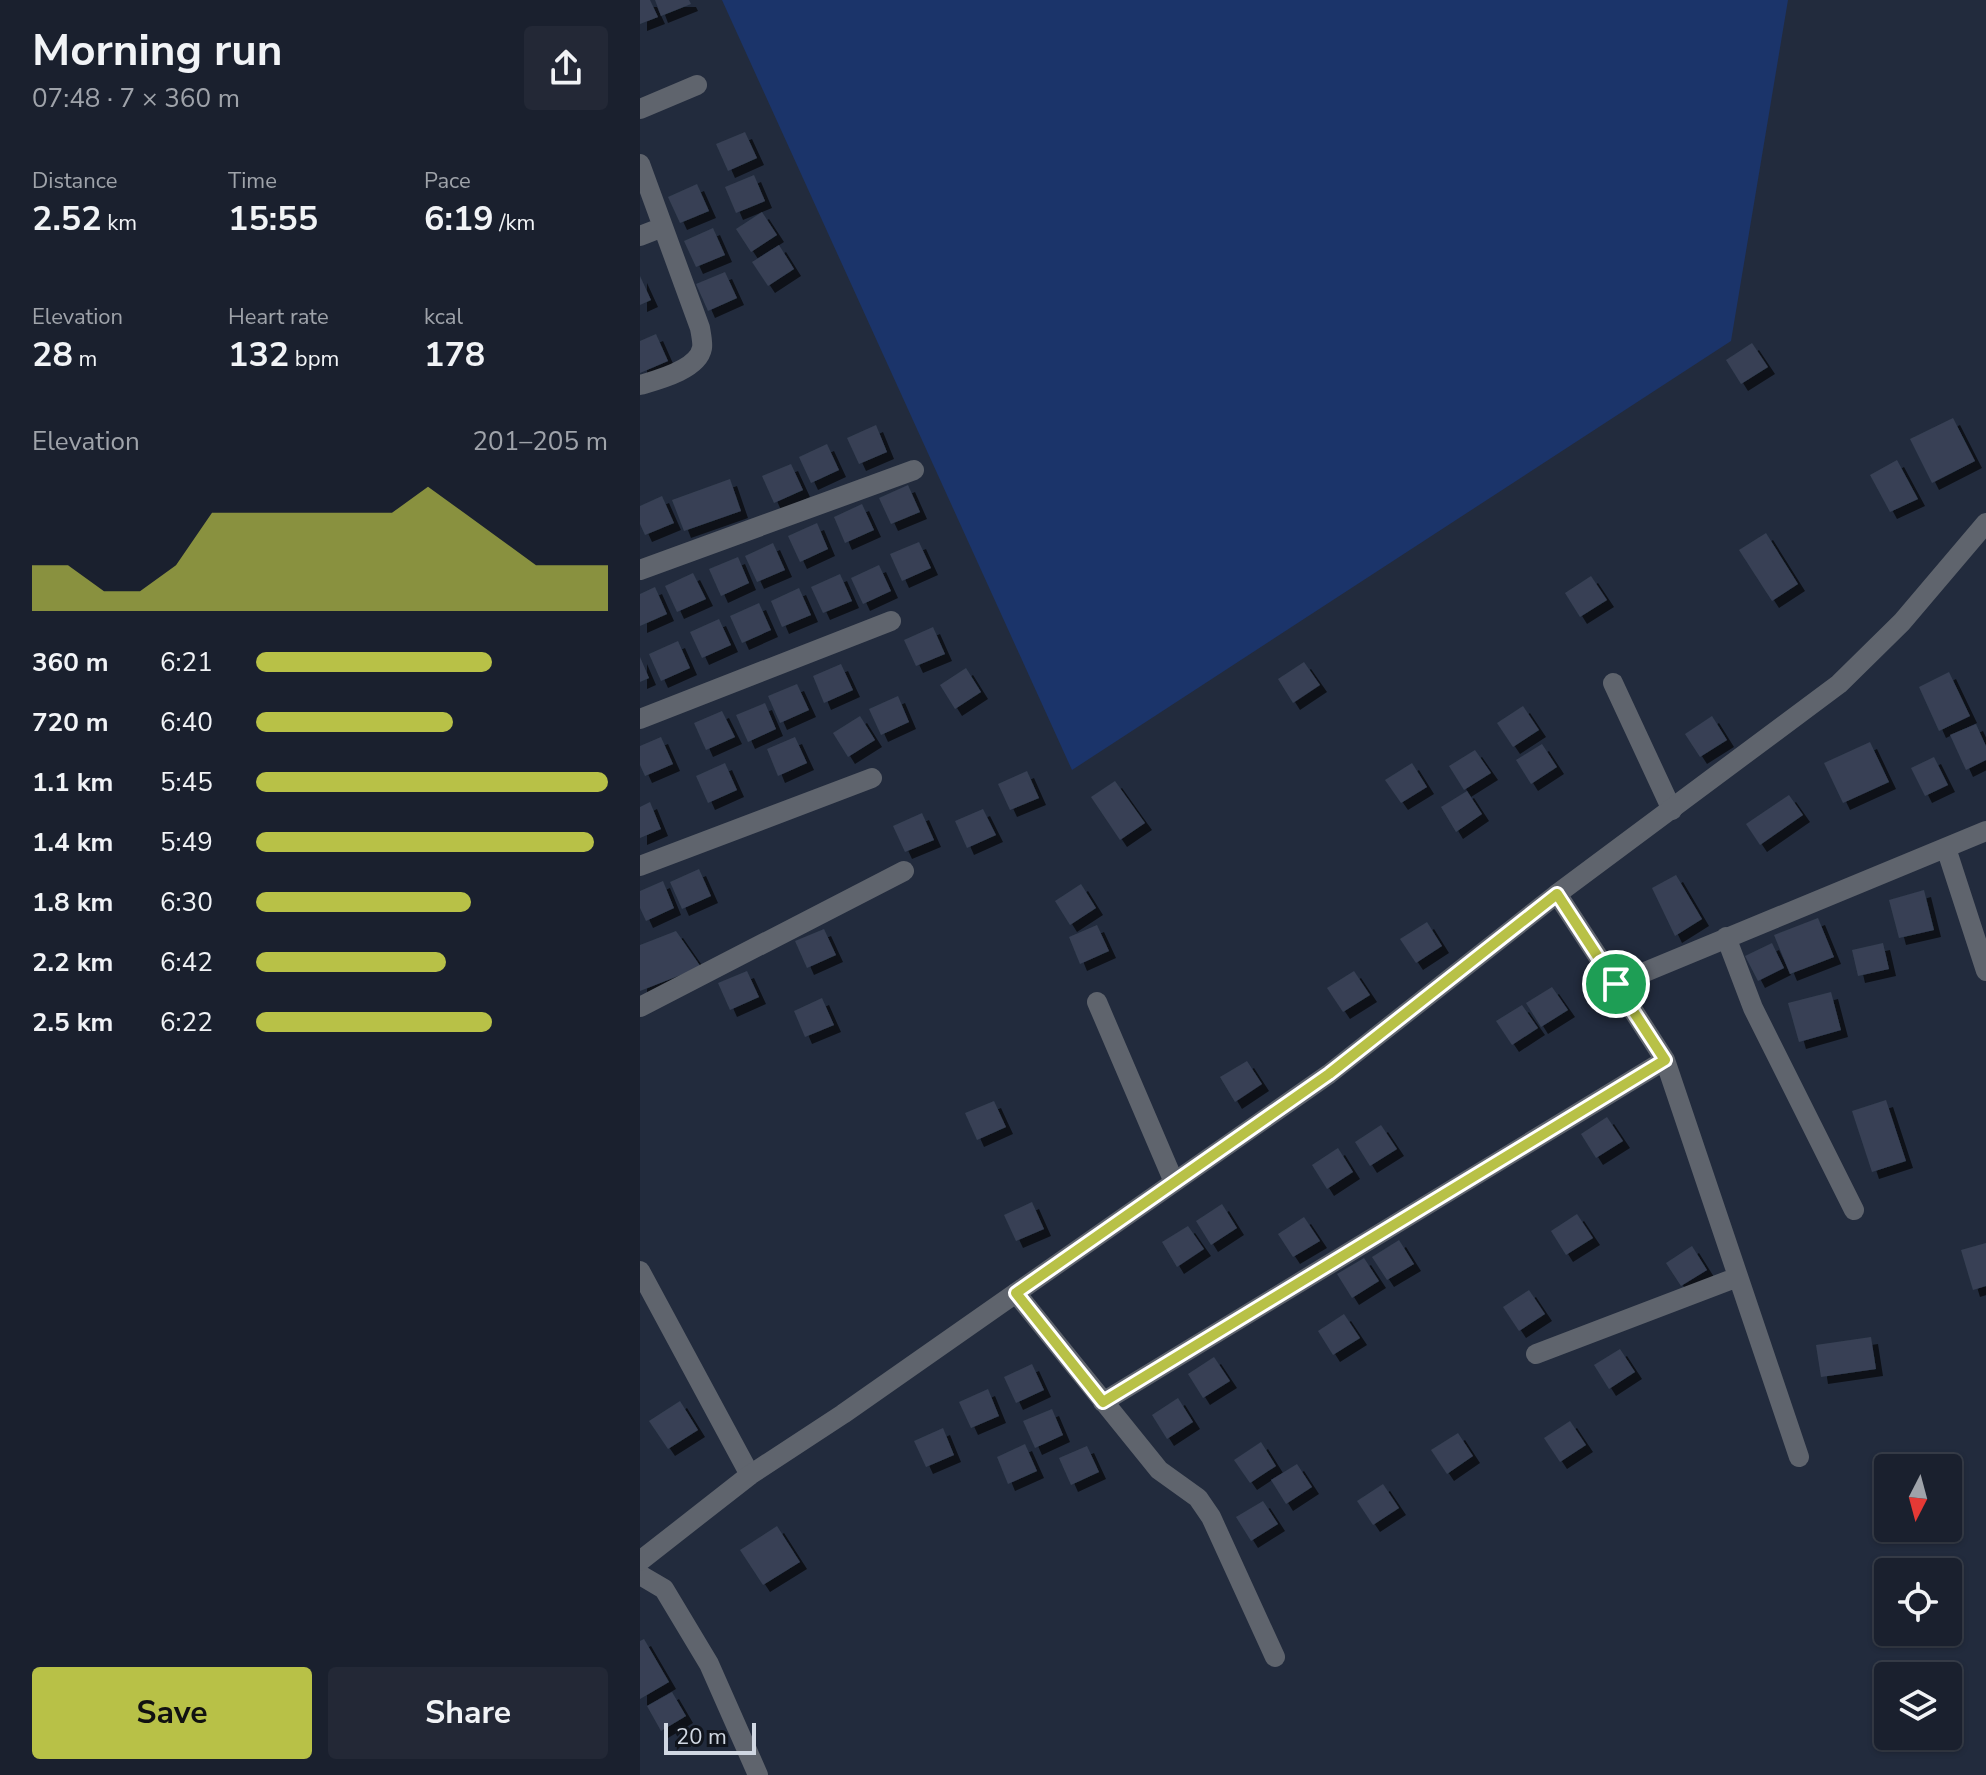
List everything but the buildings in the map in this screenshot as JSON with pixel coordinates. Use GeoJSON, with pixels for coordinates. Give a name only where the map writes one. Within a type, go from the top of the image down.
{"type":"FeatureCollection","features":[{"type":"Feature","properties":{"kind":"street"},"geometry":{"type":"LineString","coordinates":[[640,109],[697,85]]}},
{"type":"Feature","properties":{"kind":"street"},"geometry":{"type":"LineString","coordinates":[[640,164],[700,328],[702,348],[697,358],[668,376],[640,385]]}},
{"type":"Feature","properties":{"kind":"street"},"geometry":{"type":"LineString","coordinates":[[640,236],[663,227]]}},
{"type":"Feature","properties":{"kind":"street"},"geometry":{"type":"LineString","coordinates":[[640,570],[914,470]]}},
{"type":"Feature","properties":{"kind":"street"},"geometry":{"type":"LineString","coordinates":[[640,1561],[750,1475],[1329,1074],[1557,894],[1839,684],[1902,622],[1986,523]]}},
{"type":"Feature","properties":{"kind":"street"},"geometry":{"type":"LineString","coordinates":[[640,719],[891,621]]}},
{"type":"Feature","properties":{"kind":"street"},"geometry":{"type":"LineString","coordinates":[[1613,683],[1672,810]]}},
{"type":"Feature","properties":{"kind":"street"},"geometry":{"type":"LineString","coordinates":[[640,866],[872,778]]}},
{"type":"Feature","properties":{"kind":"street"},"geometry":{"type":"LineString","coordinates":[[1616,984],[1986,831]]}},
{"type":"Feature","properties":{"kind":"street"},"geometry":{"type":"LineString","coordinates":[[1946,848],[1986,971]]}},
{"type":"Feature","properties":{"kind":"street"},"geometry":{"type":"LineString","coordinates":[[640,1007],[904,871]]}},
{"type":"Feature","properties":{"kind":"street"},"geometry":{"type":"LineString","coordinates":[[1557,894],[1665,1060],[1799,1457]]}},
{"type":"Feature","properties":{"kind":"street"},"geometry":{"type":"LineString","coordinates":[[1726,937],[1753,1008],[1854,1210]]}},
{"type":"Feature","properties":{"kind":"street"},"geometry":{"type":"LineString","coordinates":[[1097,1002],[1174,1182]]}},
{"type":"Feature","properties":{"kind":"street"},"geometry":{"type":"LineString","coordinates":[[1103,1402],[1665,1060]]}},
{"type":"Feature","properties":{"kind":"street"},"geometry":{"type":"LineString","coordinates":[[640,1271],[750,1475]]}},
{"type":"Feature","properties":{"kind":"street"},"geometry":{"type":"LineString","coordinates":[[1536,1354],[1738,1277]]}},
{"type":"Feature","properties":{"kind":"street"},"geometry":{"type":"LineString","coordinates":[[1016,1293],[1159,1470],[1198,1498],[1211,1517],[1275,1657]]}},
{"type":"Feature","properties":{"kind":"street"},"geometry":{"type":"LineString","coordinates":[[640,1575],[664,1589],[709,1664],[758,1775]]}},
{"type":"Feature","properties":{"kind":"shaded area"},"geometry":{"type":"Polygon","coordinates":[[[722,0],[1788,0],[1731,341],[1072,770],[722,0]]]}},
{"type":"Feature","properties":{"kind":"route"},"geometry":{"type":"LineString","coordinates":[[1557,894],[1616,984],[1665,1060],[1103,1402],[1016,1293],[1329,1074],[1557,894]]}}]}
